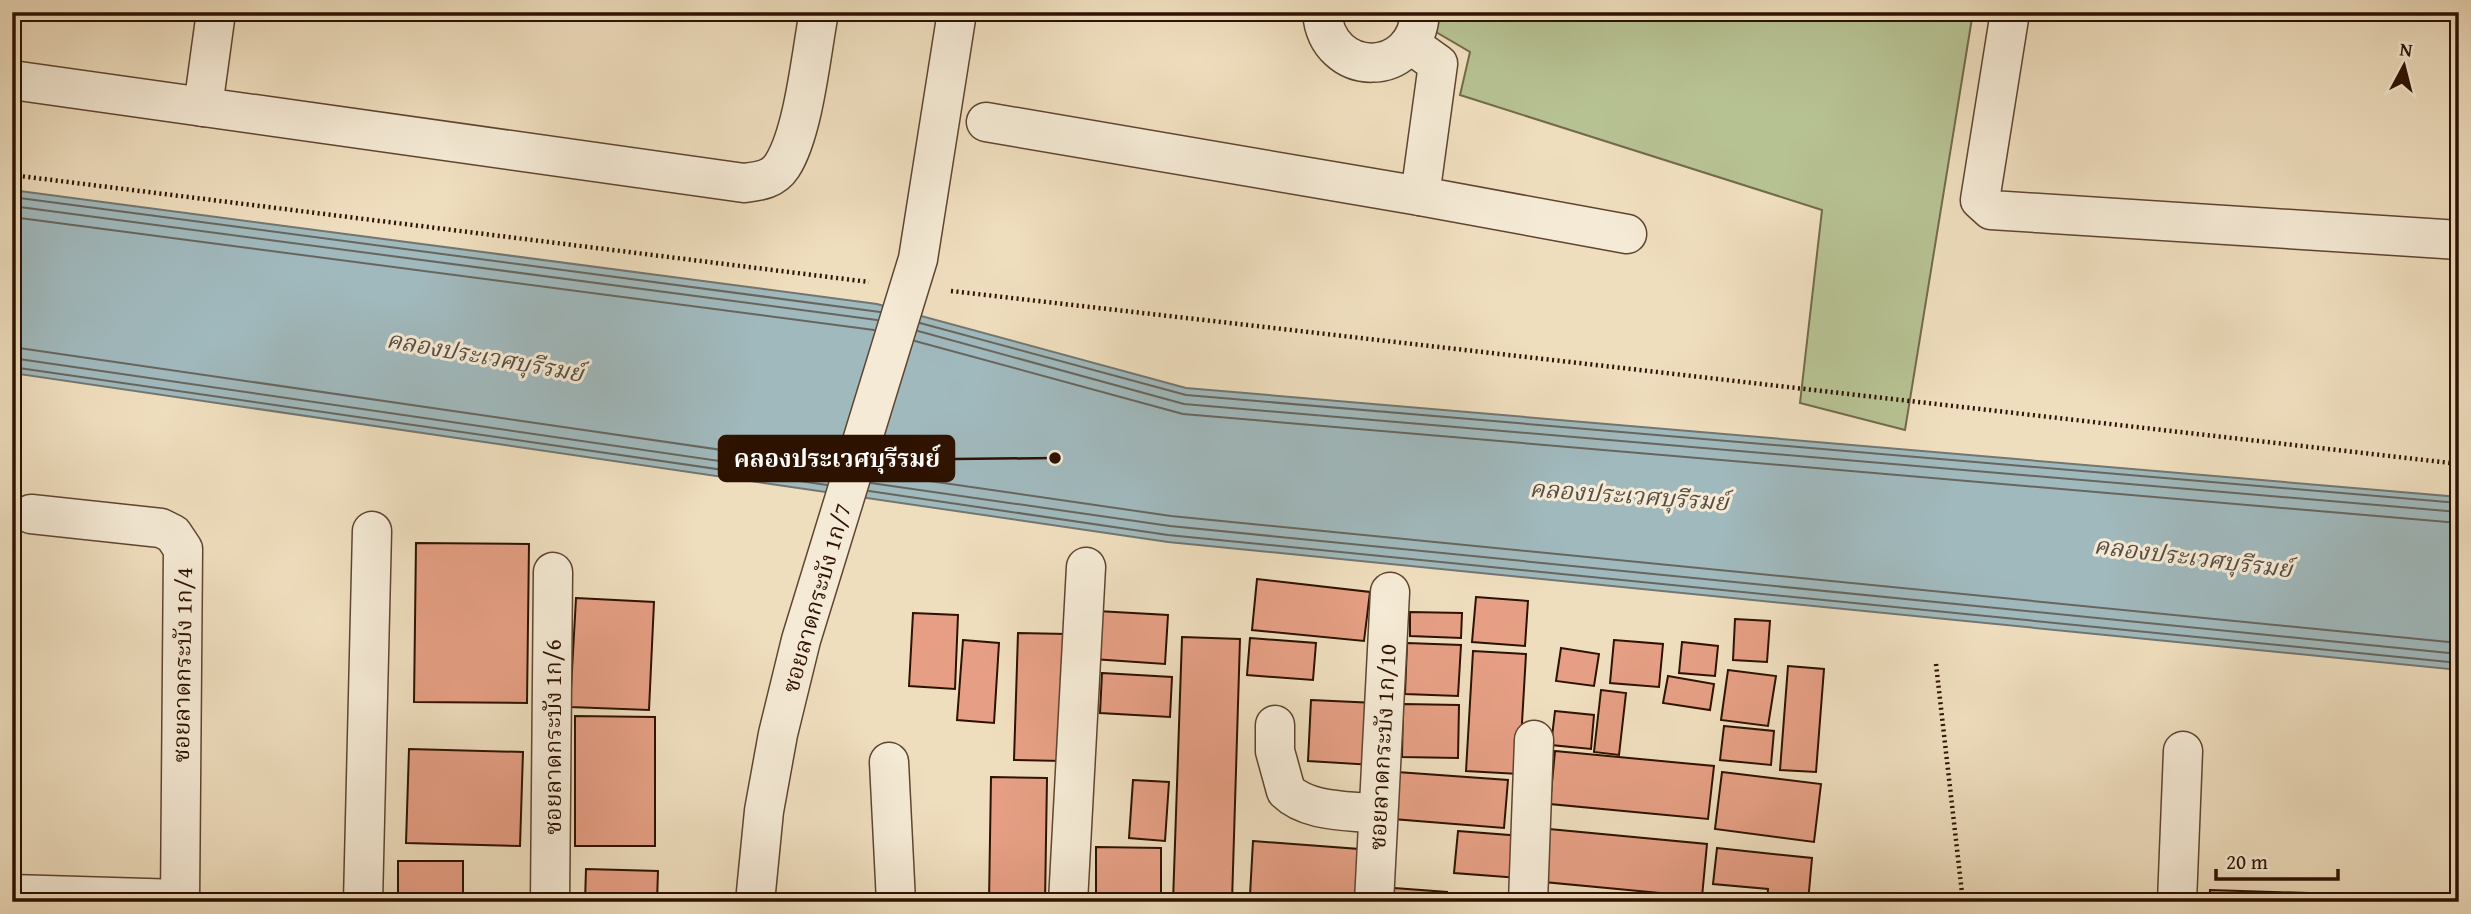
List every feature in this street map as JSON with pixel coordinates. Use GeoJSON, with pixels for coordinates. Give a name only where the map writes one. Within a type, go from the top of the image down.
{"type":"FeatureCollection","features":[{"type":"Feature","properties":{"kind":"street"},"geometry":{"type":"LineString","coordinates":[[202,107],[216,12]]}},
{"type":"Feature","properties":{"kind":"street"},"geometry":{"type":"LineString","coordinates":[[12,80],[744,183],[765,181],[781,168],[794,139],[819,12]]}},
{"type":"Feature","properties":{"kind":"street","name":"ซอยลาดกระบัง 1ก/7"},"geometry":{"type":"LineString","coordinates":[[755,902],[764,811],[801,640],[919,259],[957,12]]}},
{"type":"Feature","properties":{"kind":"street"},"geometry":{"type":"LineString","coordinates":[[1321,12],[1324,30],[1331,44],[1358,62],[1374,64],[1390,59],[1415,28],[1438,64],[1420,196]]}},
{"type":"Feature","properties":{"kind":"street"},"geometry":{"type":"LineString","coordinates":[[2010,12],[1980,200],[1982,205],[1991,210],[2459,240]]}},
{"type":"Feature","properties":{"kind":"street"},"geometry":{"type":"LineString","coordinates":[[986,122],[1627,234]]}},
{"type":"Feature","properties":{"kind":"street","name":"ซอยลาดกระบัง 1ก/4"},"geometry":{"type":"LineString","coordinates":[[31,514],[161,528],[173,534],[183,549],[180,900]]}},
{"type":"Feature","properties":{"kind":"street"},"geometry":{"type":"LineString","coordinates":[[363,902],[372,531]]}},
{"type":"Feature","properties":{"kind":"street"},"geometry":{"type":"LineString","coordinates":[[1068,902],[1086,567]]}},
{"type":"Feature","properties":{"kind":"street","name":"ซอยลาดกระบัง 1ก/6"},"geometry":{"type":"LineString","coordinates":[[550,902],[553,572]]}},
{"type":"Feature","properties":{"kind":"street","name":"ซอยลาดกระบัง 1ก/10"},"geometry":{"type":"LineString","coordinates":[[1374,902],[1390,592]]}},
{"type":"Feature","properties":{"kind":"street"},"geometry":{"type":"LineString","coordinates":[[1275,725],[1275,751],[1286,791],[1290,795],[1305,805],[1378,814]]}},
{"type":"Feature","properties":{"kind":"street"},"geometry":{"type":"LineString","coordinates":[[1528,902],[1534,740]]}},
{"type":"Feature","properties":{"kind":"street"},"geometry":{"type":"LineString","coordinates":[[2177,902],[2183,751]]}},
{"type":"Feature","properties":{"kind":"street"},"geometry":{"type":"LineString","coordinates":[[889,762],[896,902]]}},
{"type":"Feature","properties":{"kind":"street"},"geometry":{"type":"LineString","coordinates":[[12,894],[180,900]]}},
{"type":"Feature","properties":{"kind":"path"},"geometry":{"type":"LineString","coordinates":[[12,175],[881,283]]}},
{"type":"Feature","properties":{"kind":"path"},"geometry":{"type":"LineString","coordinates":[[948,291],[2459,464]]}},
{"type":"Feature","properties":{"kind":"path"},"geometry":{"type":"LineString","coordinates":[[1936,664],[1963,902]]}},
{"type":"Feature","properties":{"kind":"green space"},"geometry":{"type":"Polygon","coordinates":[[[1439,12],[1973,12],[1905,430],[1800,403],[1822,210],[1460,95],[1470,52],[1436,32],[1439,12]]]}},
{"type":"Feature","properties":{"kind":"water"},"geometry":{"type":"Polygon","coordinates":[[[12,190],[877,304],[1186,388],[2459,497],[2459,670],[1168,542],[12,373],[12,190]]]}},
{"type":"Feature","properties":{"kind":"building"},"geometry":{"type":"Polygon","coordinates":[[[416,543],[529,544],[527,703],[414,702],[416,543]]]}},
{"type":"Feature","properties":{"kind":"building"},"geometry":{"type":"Polygon","coordinates":[[[1257,579],[1370,592],[1364,641],[1252,630],[1257,579]]]}},
{"type":"Feature","properties":{"kind":"building"},"geometry":{"type":"Polygon","coordinates":[[[1476,597],[1528,601],[1525,646],[1472,642],[1476,597]]]}},
{"type":"Feature","properties":{"kind":"building"},"geometry":{"type":"Polygon","coordinates":[[[576,598],[654,602],[649,710],[570,707],[576,598]]]}},
{"type":"Feature","properties":{"kind":"building"},"geometry":{"type":"Polygon","coordinates":[[[1097,611],[1168,615],[1165,664],[1093,659],[1097,611]]]}},
{"type":"Feature","properties":{"kind":"building"},"geometry":{"type":"Polygon","coordinates":[[[1410,612],[1462,613],[1461,638],[1410,636],[1410,612]]]}},
{"type":"Feature","properties":{"kind":"building"},"geometry":{"type":"Polygon","coordinates":[[[913,613],[958,615],[955,689],[909,686],[913,613]]]}},
{"type":"Feature","properties":{"kind":"building"},"geometry":{"type":"Polygon","coordinates":[[[1735,619],[1770,621],[1767,662],[1733,660],[1735,619]]]}},
{"type":"Feature","properties":{"kind":"building"},"geometry":{"type":"Polygon","coordinates":[[[1018,633],[1067,634],[1062,761],[1014,760],[1018,633]]]}},
{"type":"Feature","properties":{"kind":"building"},"geometry":{"type":"Polygon","coordinates":[[[1182,637],[1240,639],[1232,902],[1173,902],[1182,637]]]}},
{"type":"Feature","properties":{"kind":"building"},"geometry":{"type":"Polygon","coordinates":[[[1250,638],[1316,643],[1313,680],[1247,675],[1250,638]]]}},
{"type":"Feature","properties":{"kind":"building"},"geometry":{"type":"Polygon","coordinates":[[[963,640],[999,643],[994,723],[957,720],[963,640]]]}},
{"type":"Feature","properties":{"kind":"building"},"geometry":{"type":"Polygon","coordinates":[[[1614,640],[1663,644],[1659,687],[1610,683],[1614,640]]]}},
{"type":"Feature","properties":{"kind":"building"},"geometry":{"type":"Polygon","coordinates":[[[1682,642],[1718,646],[1715,676],[1679,673],[1682,642]]]}},
{"type":"Feature","properties":{"kind":"building"},"geometry":{"type":"Polygon","coordinates":[[[1407,643],[1461,645],[1458,696],[1405,694],[1407,643]]]}},
{"type":"Feature","properties":{"kind":"building"},"geometry":{"type":"Polygon","coordinates":[[[1561,648],[1599,654],[1594,686],[1556,681],[1561,648]]]}},
{"type":"Feature","properties":{"kind":"building"},"geometry":{"type":"Polygon","coordinates":[[[1473,651],[1526,654],[1519,774],[1466,771],[1473,651]]]}},
{"type":"Feature","properties":{"kind":"building"},"geometry":{"type":"Polygon","coordinates":[[[1788,666],[1824,669],[1816,772],[1780,770],[1788,666]]]}},
{"type":"Feature","properties":{"kind":"building"},"geometry":{"type":"Polygon","coordinates":[[[1728,670],[1776,676],[1768,726],[1721,720],[1728,670]]]}},
{"type":"Feature","properties":{"kind":"building"},"geometry":{"type":"Polygon","coordinates":[[[1102,673],[1172,677],[1170,717],[1100,713],[1102,673]]]}},
{"type":"Feature","properties":{"kind":"building"},"geometry":{"type":"Polygon","coordinates":[[[1668,676],[1714,684],[1710,710],[1663,703],[1668,676]]]}},
{"type":"Feature","properties":{"kind":"building"},"geometry":{"type":"Polygon","coordinates":[[[1601,690],[1626,693],[1619,755],[1594,752],[1601,690]]]}},
{"type":"Feature","properties":{"kind":"building"},"geometry":{"type":"Polygon","coordinates":[[[1311,700],[1376,703],[1373,765],[1308,761],[1311,700]]]}},
{"type":"Feature","properties":{"kind":"building"},"geometry":{"type":"Polygon","coordinates":[[[1403,704],[1459,705],[1458,758],[1402,757],[1403,704]]]}},
{"type":"Feature","properties":{"kind":"building"},"geometry":{"type":"Polygon","coordinates":[[[1555,711],[1594,715],[1591,749],[1551,745],[1555,711]]]}},
{"type":"Feature","properties":{"kind":"building"},"geometry":{"type":"Polygon","coordinates":[[[575,716],[655,717],[655,846],[575,846],[575,716]]]}},
{"type":"Feature","properties":{"kind":"building"},"geometry":{"type":"Polygon","coordinates":[[[1724,726],[1774,731],[1771,765],[1720,760],[1724,726]]]}},
{"type":"Feature","properties":{"kind":"building"},"geometry":{"type":"Polygon","coordinates":[[[409,749],[523,752],[520,846],[406,843],[409,749]]]}},
{"type":"Feature","properties":{"kind":"building"},"geometry":{"type":"Polygon","coordinates":[[[1555,751],[1714,766],[1708,819],[1550,804],[1555,751]]]}},
{"type":"Feature","properties":{"kind":"building"},"geometry":{"type":"Polygon","coordinates":[[[1397,772],[1508,780],[1504,828],[1393,819],[1397,772]]]}},
{"type":"Feature","properties":{"kind":"building"},"geometry":{"type":"Polygon","coordinates":[[[1722,772],[1821,784],[1814,842],[1715,829],[1722,772]]]}},
{"type":"Feature","properties":{"kind":"building"},"geometry":{"type":"Polygon","coordinates":[[[991,777],[1047,778],[1045,902],[989,902],[991,777]]]}},
{"type":"Feature","properties":{"kind":"building"},"geometry":{"type":"Polygon","coordinates":[[[1133,780],[1169,782],[1165,841],[1129,838],[1133,780]]]}},
{"type":"Feature","properties":{"kind":"building"},"geometry":{"type":"Polygon","coordinates":[[[1549,829],[1707,844],[1702,897],[1544,882],[1549,829]]]}},
{"type":"Feature","properties":{"kind":"building"},"geometry":{"type":"Polygon","coordinates":[[[1458,831],[1522,836],[1519,878],[1454,873],[1458,831]]]}},
{"type":"Feature","properties":{"kind":"building"},"geometry":{"type":"Polygon","coordinates":[[[1253,841],[1359,849],[1355,902],[1250,895],[1253,841]]]}},
{"type":"Feature","properties":{"kind":"building"},"geometry":{"type":"Polygon","coordinates":[[[1096,847],[1161,848],[1161,902],[1096,902],[1096,847]]]}},
{"type":"Feature","properties":{"kind":"building"},"geometry":{"type":"Polygon","coordinates":[[[1717,848],[1812,858],[1808,902],[1767,902],[1768,889],[1713,884],[1717,848]]]}},
{"type":"Feature","properties":{"kind":"building"},"geometry":{"type":"Polygon","coordinates":[[[398,861],[463,861],[463,900],[398,901],[398,861]]]}},
{"type":"Feature","properties":{"kind":"building"},"geometry":{"type":"Polygon","coordinates":[[[586,869],[658,871],[657,902],[585,902],[586,869]]]}},
{"type":"Feature","properties":{"kind":"building"},"geometry":{"type":"Polygon","coordinates":[[[1394,888],[1447,892],[1446,902],[1393,902],[1394,888]]]}},
{"type":"Feature","properties":{"kind":"building"},"geometry":{"type":"Polygon","coordinates":[[[2210,890],[2434,897],[2433,902],[2209,902],[2210,890]]]}},
{"type":"Feature","properties":{"kind":"place","name":"คลองประเวศบุรีรมย์"},"geometry":{"type":"Point","coordinates":[1055,458]}}]}
